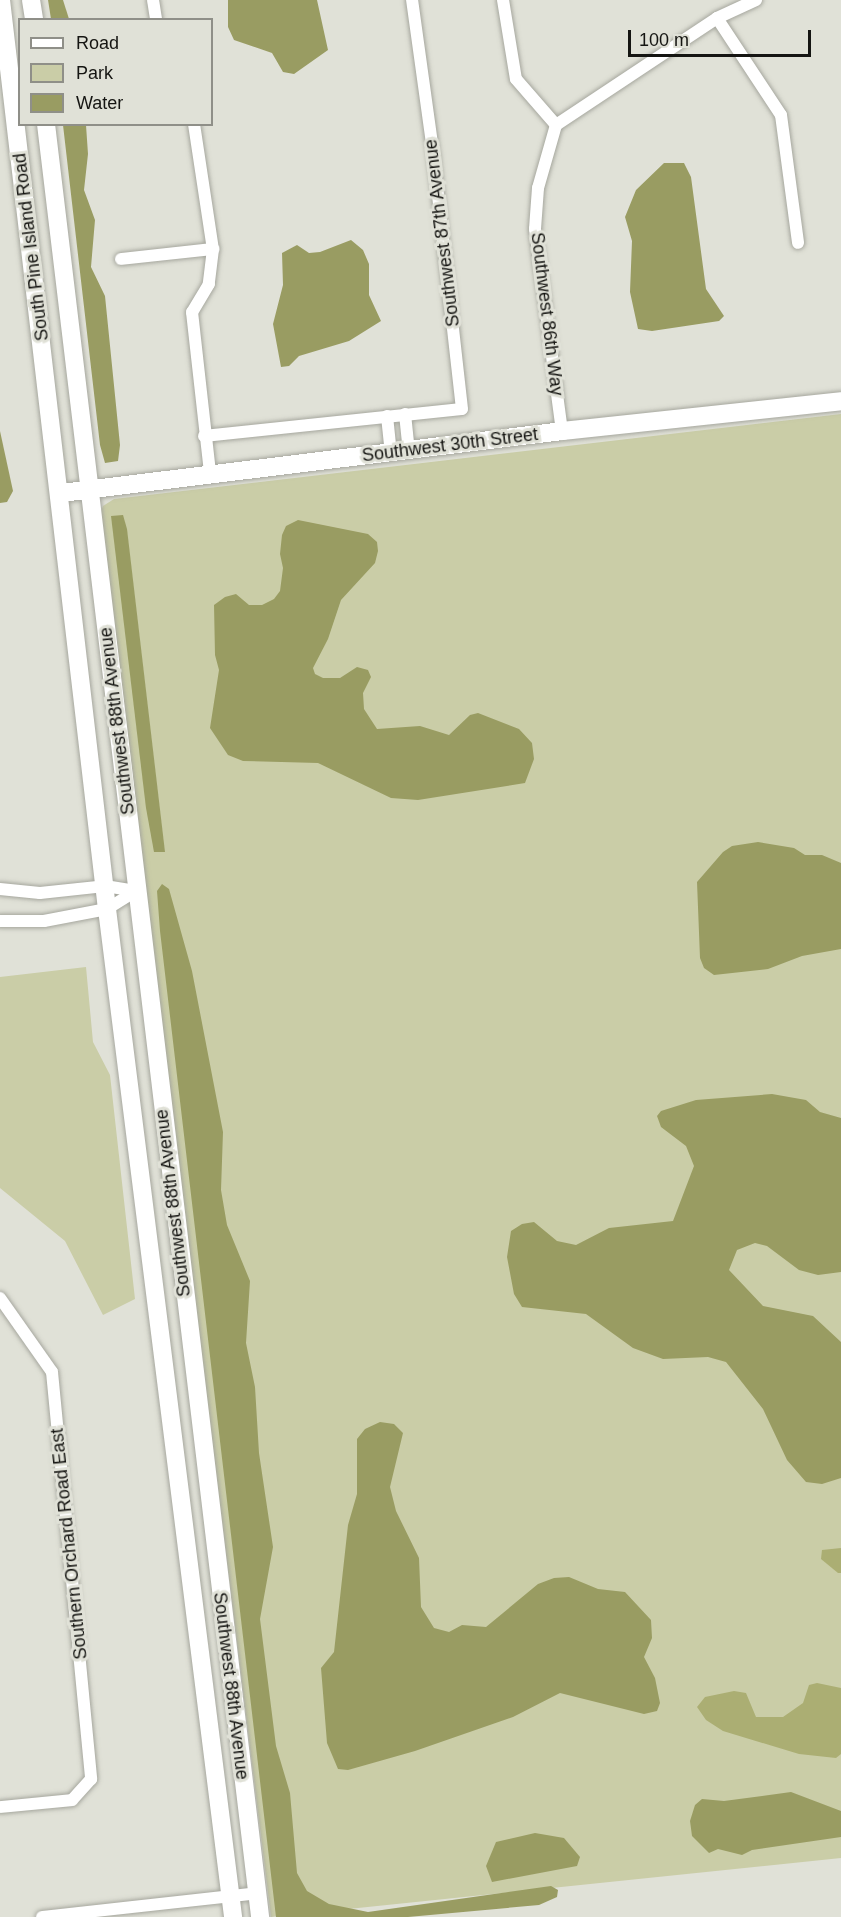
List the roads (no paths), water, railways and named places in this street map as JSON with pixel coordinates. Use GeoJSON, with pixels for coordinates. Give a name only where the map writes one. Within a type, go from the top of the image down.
{"type":"FeatureCollection","features":[{"type":"Feature","properties":{"kind":"main road","name":"South Pine Island Road"},"geometry":{"type":"LineString","coordinates":[[1,0],[60,493]]}},
{"type":"Feature","properties":{"kind":"main road"},"geometry":{"type":"LineString","coordinates":[[31,0],[34,18]]}},
{"type":"Feature","properties":{"kind":"main road","name":"South Pine Island Road"},"geometry":{"type":"LineString","coordinates":[[46,126],[89,489]]}},
{"type":"Feature","properties":{"kind":"main road","name":"Southwest 30th Street"},"geometry":{"type":"LineString","coordinates":[[60,493],[562,431],[841,401]]}},
{"type":"Feature","properties":{"kind":"main road","name":"Southwest 88th Avenue"},"geometry":{"type":"LineString","coordinates":[[89,489],[260,1917]]}},
{"type":"Feature","properties":{"kind":"main road","name":"Southwest 88th Avenue"},"geometry":{"type":"LineString","coordinates":[[60,493],[107,909],[233,1917]]}},
{"type":"Feature","properties":{"kind":"street"},"geometry":{"type":"LineString","coordinates":[[153,0],[156,18]]}},
{"type":"Feature","properties":{"kind":"street","name":"Southwest 87th Avenue"},"geometry":{"type":"LineString","coordinates":[[204,436],[462,409],[434,158],[412,0]]}},
{"type":"Feature","properties":{"kind":"street"},"geometry":{"type":"LineString","coordinates":[[503,0],[516,79],[556,126],[717,18],[756,0]]}},
{"type":"Feature","properties":{"kind":"street"},"geometry":{"type":"LineString","coordinates":[[717,18],[781,115],[798,243]]}},
{"type":"Feature","properties":{"kind":"street"},"geometry":{"type":"LineString","coordinates":[[194,126],[213,249],[209,284],[192,312],[204,436],[210,473]]}},
{"type":"Feature","properties":{"kind":"street","name":"Southwest 86th Way"},"geometry":{"type":"LineString","coordinates":[[556,126],[538,188],[535,229],[562,431]]}},
{"type":"Feature","properties":{"kind":"street"},"geometry":{"type":"LineString","coordinates":[[121,259],[213,249]]}},
{"type":"Feature","properties":{"kind":"street"},"geometry":{"type":"LineString","coordinates":[[400,451],[405,414]]}},
{"type":"Feature","properties":{"kind":"street"},"geometry":{"type":"LineString","coordinates":[[387,416],[400,451]]}},
{"type":"Feature","properties":{"kind":"street"},"geometry":{"type":"LineString","coordinates":[[0,889],[40,893],[105,886],[136,891]]}},
{"type":"Feature","properties":{"kind":"street"},"geometry":{"type":"LineString","coordinates":[[0,921],[44,921],[107,909],[136,891]]}},
{"type":"Feature","properties":{"kind":"street","name":"Southern Orchard Road East"},"geometry":{"type":"LineString","coordinates":[[0,1298],[52,1372],[92,1779],[72,1800],[0,1807]]}},
{"type":"Feature","properties":{"kind":"street"},"geometry":{"type":"LineString","coordinates":[[42,1917],[258,1893]]}},
{"type":"Feature","properties":{"kind":"water"},"geometry":{"type":"Polygon","coordinates":[[[48,0],[63,0],[69,18],[51,18],[48,0]]]}},
{"type":"Feature","properties":{"kind":"water"},"geometry":{"type":"Polygon","coordinates":[[[228,0],[317,0],[328,50],[294,74],[283,72],[272,53],[234,40],[228,27],[228,0]]]}},
{"type":"Feature","properties":{"kind":"water"},"geometry":{"type":"Polygon","coordinates":[[[63,126],[86,126],[88,154],[84,190],[95,220],[91,267],[105,296],[120,445],[118,461],[105,463],[100,445],[63,126]]]}},
{"type":"Feature","properties":{"kind":"water"},"geometry":{"type":"Polygon","coordinates":[[[664,163],[684,163],[691,177],[706,289],[724,316],[719,321],[652,331],[638,329],[630,292],[632,241],[625,217],[636,190],[664,163]]]}},
{"type":"Feature","properties":{"kind":"water"},"geometry":{"type":"Polygon","coordinates":[[[351,240],[363,250],[369,264],[369,295],[381,321],[349,341],[299,356],[289,366],[281,367],[273,324],[283,285],[282,253],[297,245],[309,253],[320,252],[351,240]]]}},
{"type":"Feature","properties":{"kind":"water"},"geometry":{"type":"Polygon","coordinates":[[[0,431],[13,491],[7,502],[0,503],[0,431]]]}},
{"type":"Feature","properties":{"kind":"water"},"geometry":{"type":"Polygon","coordinates":[[[123,515],[127,529],[165,852],[154,852],[146,808],[111,516],[123,515]]]}},
{"type":"Feature","properties":{"kind":"water"},"geometry":{"type":"Polygon","coordinates":[[[298,520],[368,534],[377,542],[378,551],[375,563],[341,600],[328,639],[313,668],[315,674],[323,678],[340,678],[357,667],[368,670],[371,677],[363,693],[364,709],[377,729],[420,726],[449,735],[470,715],[478,713],[519,729],[532,743],[534,759],[525,783],[418,800],[391,798],[318,763],[243,761],[228,755],[210,728],[219,670],[215,655],[214,605],[225,597],[236,594],[249,605],[262,605],[274,599],[280,591],[283,568],[280,554],[282,535],[286,526],[298,520]]]}},
{"type":"Feature","properties":{"kind":"water"},"geometry":{"type":"Polygon","coordinates":[[[758,842],[794,848],[805,855],[822,855],[841,863],[841,949],[802,956],[768,969],[714,975],[704,968],[700,958],[697,882],[723,852],[732,846],[758,842]]]}},
{"type":"Feature","properties":{"kind":"water"},"geometry":{"type":"Polygon","coordinates":[[[162,884],[169,889],[192,971],[223,1132],[221,1190],[227,1225],[250,1281],[246,1343],[255,1387],[259,1453],[273,1547],[260,1619],[276,1746],[290,1793],[297,1873],[307,1891],[329,1904],[368,1912],[551,1886],[558,1890],[557,1897],[539,1905],[408,1917],[276,1917],[160,931],[157,891],[162,884]]]}},
{"type":"Feature","properties":{"kind":"water"},"geometry":{"type":"Polygon","coordinates":[[[772,1094],[806,1100],[820,1112],[841,1118],[841,1272],[818,1275],[799,1270],[767,1246],[755,1243],[737,1250],[729,1270],[763,1306],[813,1316],[841,1342],[841,1478],[822,1484],[806,1482],[787,1460],[763,1409],[726,1362],[708,1357],[663,1359],[633,1348],[586,1314],[522,1307],[514,1294],[507,1257],[511,1231],[522,1224],[534,1222],[557,1241],[576,1245],[609,1228],[673,1221],[694,1166],[686,1146],[661,1127],[657,1116],[661,1111],[696,1100],[772,1094]]]}},
{"type":"Feature","properties":{"kind":"water"},"geometry":{"type":"Polygon","coordinates":[[[380,1422],[394,1424],[403,1433],[390,1487],[396,1511],[419,1558],[421,1607],[434,1628],[449,1632],[462,1625],[486,1627],[538,1584],[554,1578],[569,1577],[598,1589],[625,1592],[651,1620],[652,1638],[644,1657],[655,1678],[660,1703],[657,1711],[644,1714],[560,1693],[513,1717],[415,1751],[348,1770],[338,1769],[327,1743],[321,1668],[334,1652],[348,1525],[357,1494],[357,1439],[365,1429],[380,1422]]]}},
{"type":"Feature","properties":{"kind":"water"},"geometry":{"type":"Polygon","coordinates":[[[791,1792],[841,1811],[841,1837],[752,1850],[742,1855],[718,1849],[709,1853],[692,1836],[690,1821],[695,1805],[702,1799],[724,1801],[791,1792]]]}},
{"type":"Feature","properties":{"kind":"water"},"geometry":{"type":"Polygon","coordinates":[[[535,1833],[564,1838],[580,1857],[577,1866],[492,1882],[486,1866],[496,1842],[535,1833]]]}}]}
